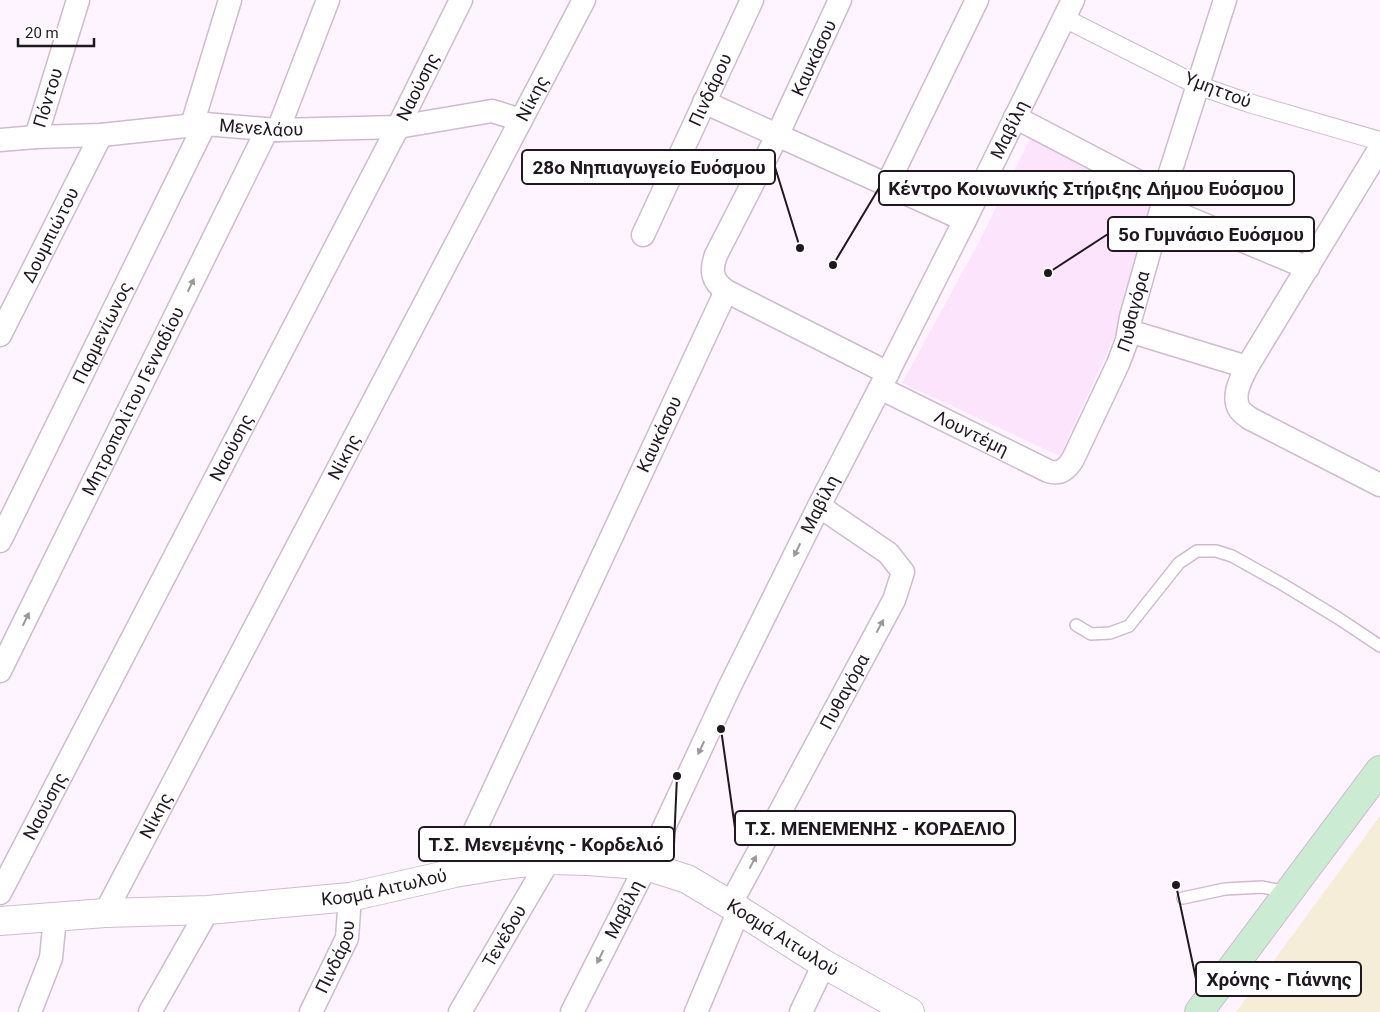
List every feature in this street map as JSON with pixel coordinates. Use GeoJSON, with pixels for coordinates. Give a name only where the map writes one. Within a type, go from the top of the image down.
{"type":"FeatureCollection","features":[{"type":"Feature","properties":{"kind":"main road"},"geometry":{"type":"LineString","coordinates":[[1200,1012],[1380,770]]}},
{"type":"Feature","properties":{"kind":"street","name":"Πόντου"},"geometry":{"type":"LineString","coordinates":[[36,137],[78,0]]}},
{"type":"Feature","properties":{"kind":"street","name":"Παρμενίωνος"},"geometry":{"type":"LineString","coordinates":[[0,541],[198,124],[230,0]]}},
{"type":"Feature","properties":{"kind":"street","name":"Μητροπολίτου Γενναδίου"},"geometry":{"type":"LineString","coordinates":[[2,665],[273,130],[328,0]]}},
{"type":"Feature","properties":{"kind":"street","name":"Ναούσης"},"geometry":{"type":"LineString","coordinates":[[0,893],[398,127],[460,0]]}},
{"type":"Feature","properties":{"kind":"street","name":"Νίκης"},"geometry":{"type":"LineString","coordinates":[[105,913],[584,0]]}},
{"type":"Feature","properties":{"kind":"street","name":"Πινδάρου"},"geometry":{"type":"LineString","coordinates":[[643,234],[752,0]]}},
{"type":"Feature","properties":{"kind":"street","name":"Καυκάσου"},"geometry":{"type":"LineString","coordinates":[[455,873],[726,291],[715,282],[712,270],[714,261],[777,136],[840,0]]}},
{"type":"Feature","properties":{"kind":"street"},"geometry":{"type":"LineString","coordinates":[[887,185],[977,0]]}},
{"type":"Feature","properties":{"kind":"street","name":"Πυθαγόρα"},"geometry":{"type":"LineString","coordinates":[[1063,470],[1068,467],[1073,459],[1118,364],[1127,340],[1131,317],[1163,201],[1225,0]]}},
{"type":"Feature","properties":{"kind":"street","name":"Υμηττού"},"geometry":{"type":"LineString","coordinates":[[1068,9],[1198,85],[1249,103],[1380,141]]}},
{"type":"Feature","properties":{"kind":"street","name":"Μαβίλη"},"geometry":{"type":"LineString","coordinates":[[572,1012],[646,866],[729,688],[819,506],[965,220],[1068,9]]}},
{"type":"Feature","properties":{"kind":"street"},"geometry":{"type":"LineString","coordinates":[[704,102],[965,220]]}},
{"type":"Feature","properties":{"kind":"street","name":"Μενελάου"},"geometry":{"type":"LineString","coordinates":[[0,140],[101,135],[198,124],[273,130],[398,127],[492,111],[521,120]]}},
{"type":"Feature","properties":{"kind":"street"},"geometry":{"type":"LineString","coordinates":[[1016,117],[1163,201],[1308,268]]}},
{"type":"Feature","properties":{"kind":"street","name":"Δουμπιώτου"},"geometry":{"type":"LineString","coordinates":[[0,335],[101,135]]}},
{"type":"Feature","properties":{"kind":"street"},"geometry":{"type":"LineString","coordinates":[[1380,148],[1247,367],[1237,392],[1236,402],[1240,410],[1249,418],[1380,485]]}},
{"type":"Feature","properties":{"kind":"street","name":"Λουντέμη"},"geometry":{"type":"LineString","coordinates":[[726,291],[1032,464],[1055,473],[1063,470]]}},
{"type":"Feature","properties":{"kind":"street"},"geometry":{"type":"LineString","coordinates":[[1129,331],[1247,367]]}},
{"type":"Feature","properties":{"kind":"street","name":"Πυθαγόρα"},"geometry":{"type":"LineString","coordinates":[[696,1012],[735,907],[894,600],[903,572],[888,553],[819,506]]}},
{"type":"Feature","properties":{"kind":"street","name":"Κοσμά Αιτωλού"},"geometry":{"type":"LineString","coordinates":[[0,920],[105,913],[208,910],[350,897],[455,873],[548,860],[627,864],[646,866],[688,879],[824,964],[910,1012]]}},
{"type":"Feature","properties":{"kind":"street","name":"Τενέδου"},"geometry":{"type":"LineString","coordinates":[[460,1012],[548,860]]}},
{"type":"Feature","properties":{"kind":"street","name":"Πινδάρου"},"geometry":{"type":"LineString","coordinates":[[311,1012],[347,938],[350,897]]}},
{"type":"Feature","properties":{"kind":"street"},"geometry":{"type":"LineString","coordinates":[[150,1012],[208,910]]}},
{"type":"Feature","properties":{"kind":"street"},"geometry":{"type":"LineString","coordinates":[[30,1012],[51,958],[55,917]]}},
{"type":"Feature","properties":{"kind":"street"},"geometry":{"type":"LineString","coordinates":[[801,1012],[824,964]]}},
{"type":"Feature","properties":{"kind":"lane"},"geometry":{"type":"LineString","coordinates":[[1076,625],[1090,634],[1110,633],[1129,626],[1179,563],[1197,551],[1216,551],[1232,556],[1282,584],[1380,646]]}},
{"type":"Feature","properties":{"kind":"lane"},"geometry":{"type":"LineString","coordinates":[[1183,898],[1225,889],[1262,887],[1289,892]]}},
{"type":"Feature","properties":{"kind":"shaded area"},"geometry":{"type":"Polygon","coordinates":[[[1031,137],[1153,199],[1120,324],[1060,456],[902,383],[979,242],[1031,137]]]}},
{"type":"Feature","properties":{"kind":"shaded area"},"geometry":{"type":"Polygon","coordinates":[[[1380,816],[1380,1012],[1236,1012],[1380,816]]]}},
{"type":"Feature","properties":{"kind":"place","name":"28ο Νηπιαγωγείο Ευόσμου"},"geometry":{"type":"Point","coordinates":[800,248]}},
{"type":"Feature","properties":{"kind":"place","name":"Κέντρο Κοινωνικής Στήριξης Δήμου Ευόσμου"},"geometry":{"type":"Point","coordinates":[833,265]}},
{"type":"Feature","properties":{"kind":"place","name":"5ο Γυμνάσιο Ευόσμου"},"geometry":{"type":"Point","coordinates":[1048,273]}},
{"type":"Feature","properties":{"kind":"place","name":"Τ.Σ. ΜΕΝΕΜΕΝΗΣ - ΚΟΡΔΕΛΙΟ"},"geometry":{"type":"Point","coordinates":[721,729]}},
{"type":"Feature","properties":{"kind":"place","name":"Τ.Σ. Μενεμένης - Κορδελιό"},"geometry":{"type":"Point","coordinates":[677,776]}},
{"type":"Feature","properties":{"kind":"place","name":"Χρόνης - Γιάννης"},"geometry":{"type":"Point","coordinates":[1176,885]}}]}
